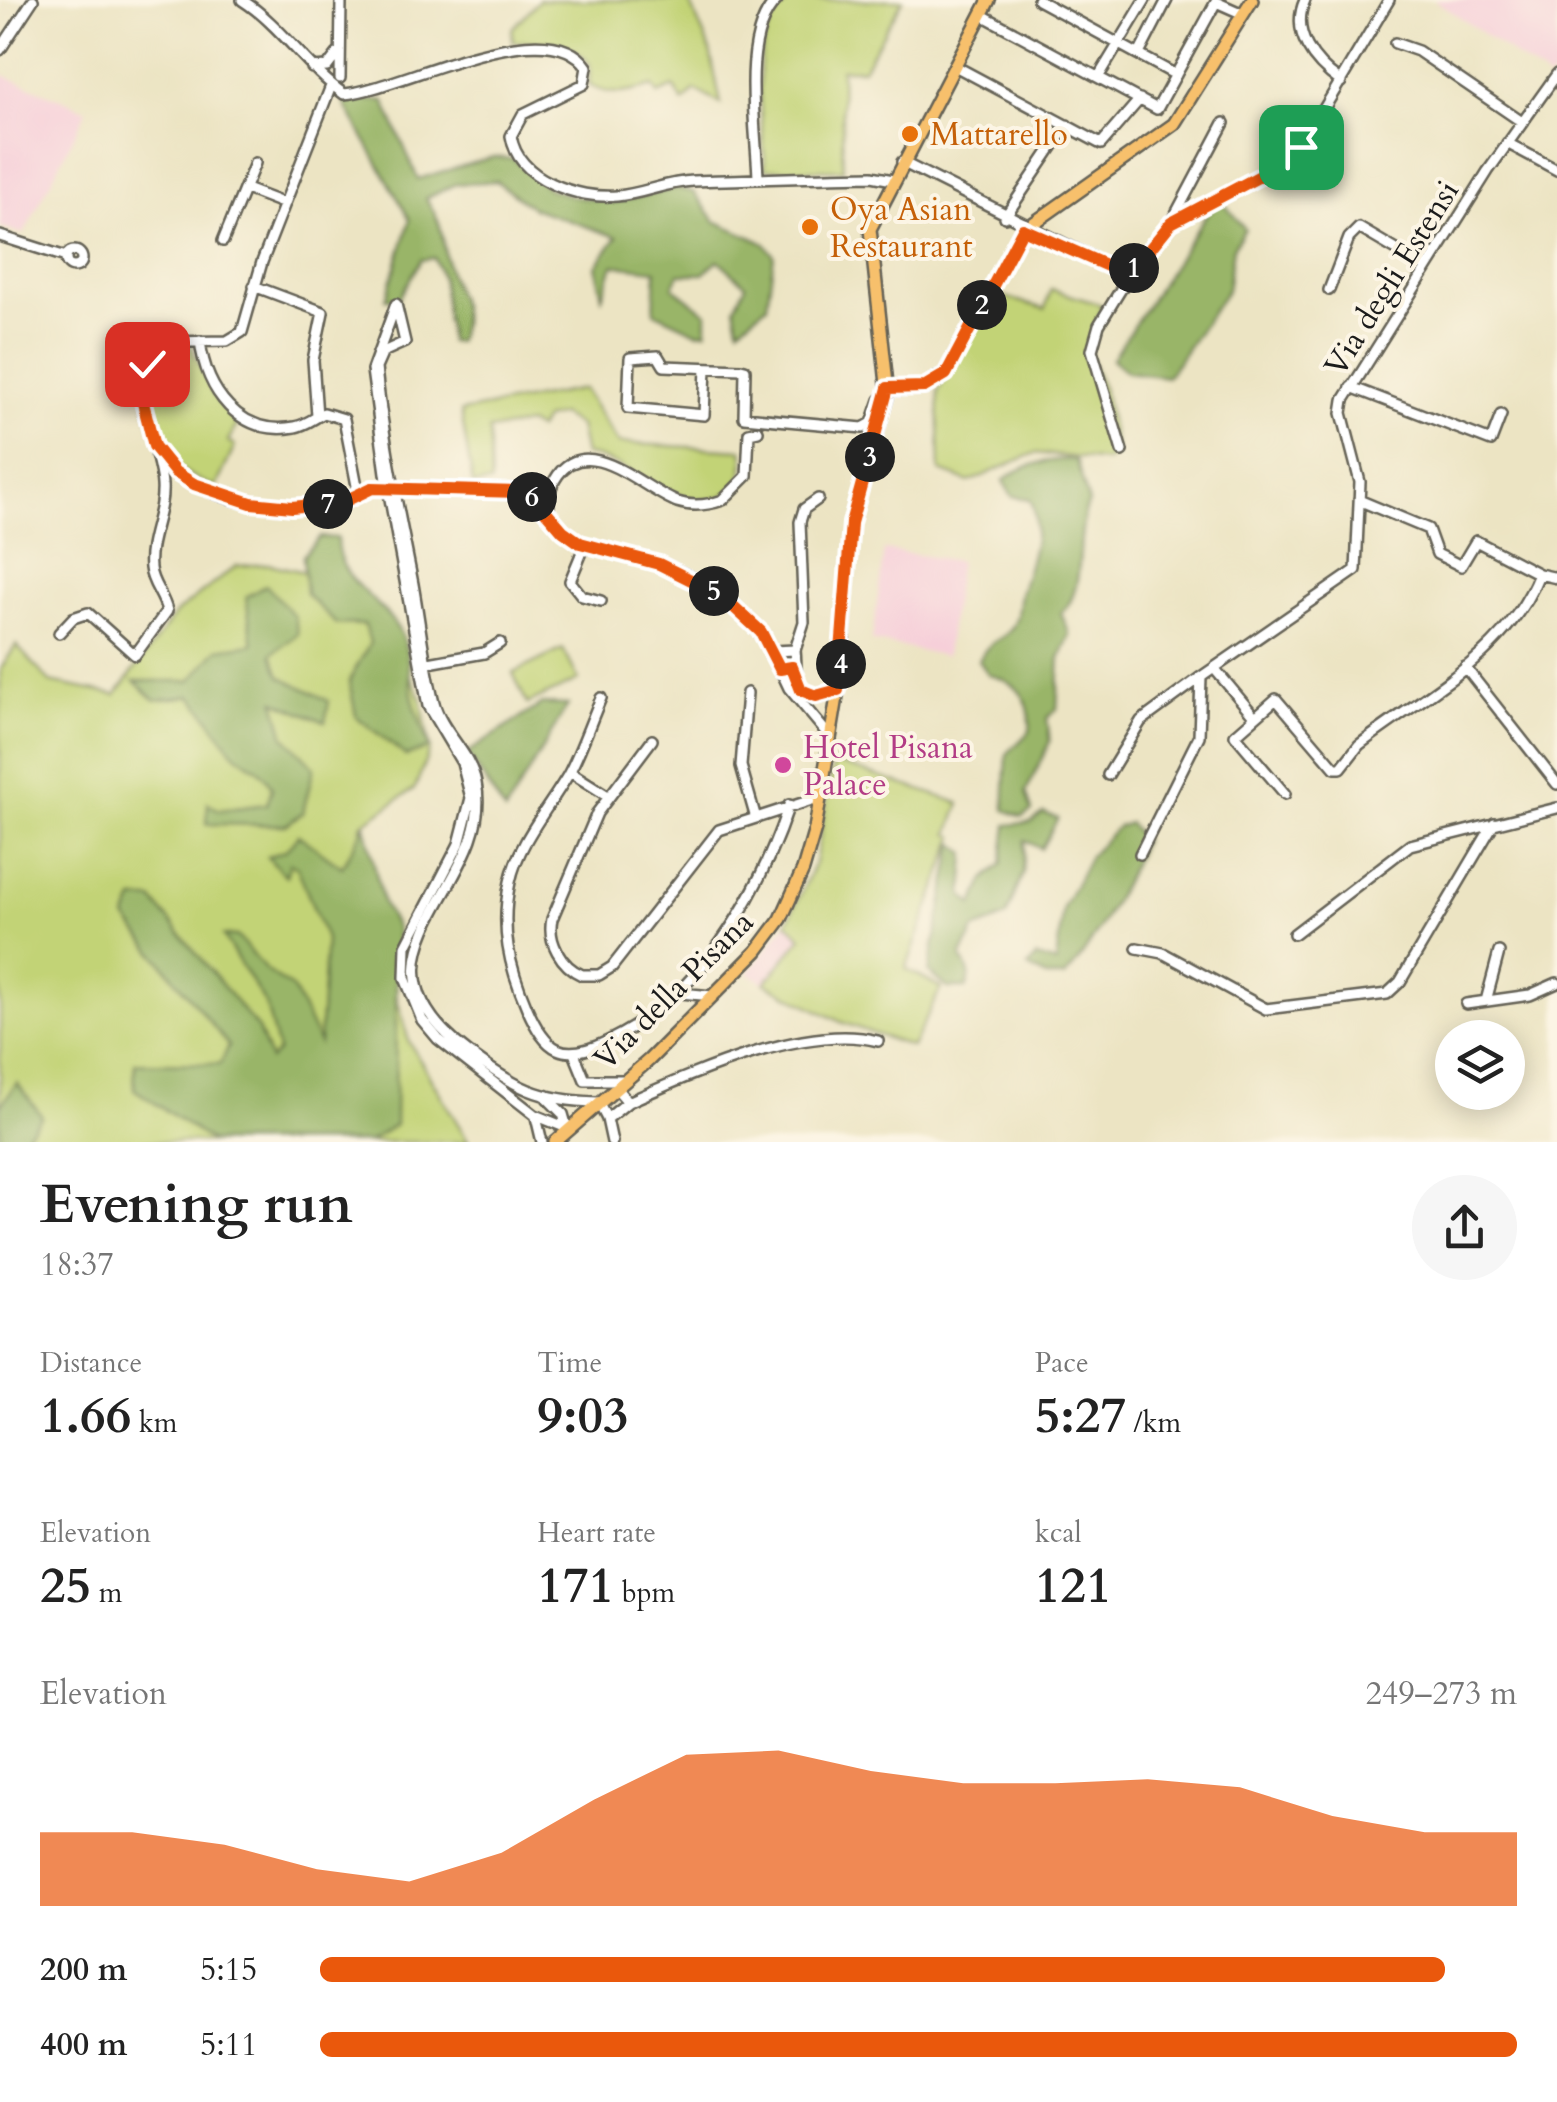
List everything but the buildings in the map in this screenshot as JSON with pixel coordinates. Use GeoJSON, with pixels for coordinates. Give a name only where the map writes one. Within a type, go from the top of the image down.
{"type":"FeatureCollection","features":[{"type":"Feature","properties":{"kind":"main road","name":"Via della Pisana"},"geometry":{"type":"LineString","coordinates":[[555,1142],[621,1084],[757,951],[785,910],[812,844],[838,690],[851,523],[888,390],[870,239],[884,197],[989,0]]}},
{"type":"Feature","properties":{"kind":"main road"},"geometry":{"type":"LineString","coordinates":[[888,390],[924,387],[946,374],[1026,227],[1174,124],[1252,0]]}},
{"type":"Feature","properties":{"kind":"street"},"geometry":{"type":"LineString","coordinates":[[0,50],[33,0]]}},
{"type":"Feature","properties":{"kind":"street"},"geometry":{"type":"LineString","coordinates":[[242,0],[272,24],[312,68],[335,83],[361,91],[500,50],[558,50],[581,59],[588,69],[586,81],[574,92],[524,112],[511,128],[516,153],[544,180],[607,196],[666,182],[872,176],[898,170],[1119,271],[1132,271]]}},
{"type":"Feature","properties":{"kind":"street"},"geometry":{"type":"LineString","coordinates":[[60,633],[72,618],[88,613],[135,655],[167,610],[150,571],[162,491],[141,395],[147,364],[156,349],[169,340],[231,340],[239,336],[285,204],[335,83],[341,0]]}},
{"type":"Feature","properties":{"kind":"street"},"geometry":{"type":"LineString","coordinates":[[758,180],[755,40],[762,16],[777,0]]}},
{"type":"Feature","properties":{"kind":"street"},"geometry":{"type":"LineString","coordinates":[[1038,0],[1056,4],[1176,76]]}},
{"type":"Feature","properties":{"kind":"street"},"geometry":{"type":"LineString","coordinates":[[1099,76],[1145,0]]}},
{"type":"Feature","properties":{"kind":"street"},"geometry":{"type":"LineString","coordinates":[[1139,54],[1167,0]]}},
{"type":"Feature","properties":{"kind":"street"},"geometry":{"type":"LineString","coordinates":[[1305,0],[1298,18],[1303,38],[1322,68],[1341,82]]}},
{"type":"Feature","properties":{"kind":"street"},"geometry":{"type":"LineString","coordinates":[[1171,223],[1289,159],[1311,134],[1389,0]]}},
{"type":"Feature","properties":{"kind":"street"},"geometry":{"type":"LineString","coordinates":[[982,14],[1157,109],[1216,2],[1243,14]]}},
{"type":"Feature","properties":{"kind":"street"},"geometry":{"type":"LineString","coordinates":[[1395,43],[1418,50],[1522,122]]}},
{"type":"Feature","properties":{"kind":"street"},"geometry":{"type":"LineString","coordinates":[[312,68],[329,66],[338,52]]}},
{"type":"Feature","properties":{"kind":"street"},"geometry":{"type":"LineString","coordinates":[[955,66],[1101,144],[1140,100]]}},
{"type":"Feature","properties":{"kind":"street","name":"Via degli Estensi"},"geometry":{"type":"LineString","coordinates":[[1108,775],[1141,720],[1352,574],[1357,566],[1361,501],[1360,475],[1342,410],[1350,387],[1507,143],[1557,74]]}},
{"type":"Feature","properties":{"kind":"street"},"geometry":{"type":"LineString","coordinates":[[1122,451],[1092,350],[1099,325],[1132,271],[1171,223],[1224,123]]}},
{"type":"Feature","properties":{"kind":"street"},"geometry":{"type":"LineString","coordinates":[[1006,217],[1067,125]]}},
{"type":"Feature","properties":{"kind":"street"},"geometry":{"type":"LineString","coordinates":[[1507,143],[1557,170]]}},
{"type":"Feature","properties":{"kind":"street"},"geometry":{"type":"LineString","coordinates":[[223,242],[256,163]]}},
{"type":"Feature","properties":{"kind":"street"},"geometry":{"type":"LineString","coordinates":[[872,176],[884,197]]}},
{"type":"Feature","properties":{"kind":"street"},"geometry":{"type":"LineString","coordinates":[[246,189],[285,204]]}},
{"type":"Feature","properties":{"kind":"street"},"geometry":{"type":"LineString","coordinates":[[1329,290],[1350,235],[1358,228],[1428,268]]}},
{"type":"Feature","properties":{"kind":"street"},"geometry":{"type":"LineString","coordinates":[[0,236],[66,257]]}},
{"type":"Feature","properties":{"kind":"street"},"geometry":{"type":"LineString","coordinates":[[254,286],[324,312],[313,360],[317,416]]}},
{"type":"Feature","properties":{"kind":"street"},"geometry":{"type":"LineString","coordinates":[[392,488],[376,371],[380,356],[405,343],[397,304],[372,378],[430,711],[462,763],[471,803],[459,844],[407,944],[406,981],[429,1030],[535,1115],[567,1128]]}},
{"type":"Feature","properties":{"kind":"street"},"geometry":{"type":"LineString","coordinates":[[388,324],[397,322],[403,328]]}},
{"type":"Feature","properties":{"kind":"street"},"geometry":{"type":"LineString","coordinates":[[200,341],[208,377],[222,399],[242,418],[260,426],[288,428],[333,414],[346,421],[358,491]]}},
{"type":"Feature","properties":{"kind":"street"},"geometry":{"type":"LineString","coordinates":[[382,341],[393,346]]}},
{"type":"Feature","properties":{"kind":"street"},"geometry":{"type":"LineString","coordinates":[[706,368],[704,415],[628,408],[632,356],[658,356],[664,366],[706,368],[745,370],[744,417],[863,428],[872,423],[888,390]]}},
{"type":"Feature","properties":{"kind":"street"},"geometry":{"type":"LineString","coordinates":[[1350,387],[1492,441],[1501,415]]}},
{"type":"Feature","properties":{"kind":"street"},"geometry":{"type":"LineString","coordinates":[[550,515],[551,486],[566,466],[588,460],[616,468],[679,503],[719,502],[744,482],[750,465],[750,432],[758,430]]}},
{"type":"Feature","properties":{"kind":"street"},"geometry":{"type":"LineString","coordinates":[[156,450],[189,482],[251,503],[324,505],[343,502],[358,491],[392,488],[523,493],[551,486]]}},
{"type":"Feature","properties":{"kind":"street"},"geometry":{"type":"LineString","coordinates":[[523,493],[540,503],[567,534],[585,545],[650,560],[704,585],[748,616],[773,651],[788,688],[831,738]]}},
{"type":"Feature","properties":{"kind":"street"},"geometry":{"type":"LineString","coordinates":[[818,498],[804,509],[800,522],[804,622],[792,667],[797,686],[814,696],[838,690]]}},
{"type":"Feature","properties":{"kind":"street"},"geometry":{"type":"LineString","coordinates":[[1361,501],[1428,528],[1437,554],[1461,566],[1476,541],[1539,574],[1557,578]]}},
{"type":"Feature","properties":{"kind":"street"},"geometry":{"type":"LineString","coordinates":[[585,545],[570,581],[582,596],[601,601]]}},
{"type":"Feature","properties":{"kind":"street"},"geometry":{"type":"LineString","coordinates":[[1285,794],[1235,735],[1255,717],[1276,699],[1336,768],[1374,733],[1465,667],[1520,616],[1539,574]]}},
{"type":"Feature","properties":{"kind":"street"},"geometry":{"type":"LineString","coordinates":[[423,664],[484,653],[500,643]]}},
{"type":"Feature","properties":{"kind":"street"},"geometry":{"type":"LineString","coordinates":[[773,651],[794,650]]}},
{"type":"Feature","properties":{"kind":"street"},"geometry":{"type":"LineString","coordinates":[[422,997],[416,950],[472,831],[478,805],[473,772],[437,713],[423,664]]}},
{"type":"Feature","properties":{"kind":"street"},"geometry":{"type":"LineString","coordinates":[[780,669],[792,667]]}},
{"type":"Feature","properties":{"kind":"street"},"geometry":{"type":"LineString","coordinates":[[1465,667],[1557,784]]}},
{"type":"Feature","properties":{"kind":"street"},"geometry":{"type":"LineString","coordinates":[[1214,668],[1255,717]]}},
{"type":"Feature","properties":{"kind":"street"},"geometry":{"type":"LineString","coordinates":[[1140,854],[1199,736],[1201,677]]}},
{"type":"Feature","properties":{"kind":"street"},"geometry":{"type":"LineString","coordinates":[[747,693],[741,766],[755,815]]}},
{"type":"Feature","properties":{"kind":"street"},"geometry":{"type":"LineString","coordinates":[[808,708],[814,696]]}},
{"type":"Feature","properties":{"kind":"street"},"geometry":{"type":"LineString","coordinates":[[602,698],[570,772],[514,868],[505,939],[512,972],[538,1032],[554,1048],[574,1053],[649,1020],[682,992],[748,898],[776,845],[789,806]]}},
{"type":"Feature","properties":{"kind":"street"},"geometry":{"type":"LineString","coordinates":[[652,740],[591,823],[550,926],[562,960],[586,976],[612,967],[710,838],[724,826],[821,797]]}},
{"type":"Feature","properties":{"kind":"street"},"geometry":{"type":"LineString","coordinates":[[570,772],[608,796]]}},
{"type":"Feature","properties":{"kind":"street"},"geometry":{"type":"LineString","coordinates":[[1294,934],[1407,847],[1557,808]]}},
{"type":"Feature","properties":{"kind":"street"},"geometry":{"type":"LineString","coordinates":[[1137,948],[1164,953],[1266,1009],[1387,994],[1400,982],[1494,822]]}},
{"type":"Feature","properties":{"kind":"street"},"geometry":{"type":"LineString","coordinates":[[407,944],[411,985],[422,997],[438,1030],[509,1084],[540,1094],[598,1102],[607,1118],[612,1142]]}},
{"type":"Feature","properties":{"kind":"street"},"geometry":{"type":"LineString","coordinates":[[1486,1002],[1500,952]]}},
{"type":"Feature","properties":{"kind":"street"},"geometry":{"type":"LineString","coordinates":[[1466,1004],[1530,995],[1557,983]]}},
{"type":"Feature","properties":{"kind":"street"},"geometry":{"type":"LineString","coordinates":[[682,992],[712,996]]}},
{"type":"Feature","properties":{"kind":"street"},"geometry":{"type":"LineString","coordinates":[[607,1118],[628,1102],[681,1079],[799,1040],[851,1034],[878,1040]]}},
{"type":"Feature","properties":{"kind":"street"},"geometry":{"type":"LineString","coordinates":[[574,1053],[585,1080],[621,1084],[628,1102]]}},
{"type":"Feature","properties":{"kind":"street"},"geometry":{"type":"LineString","coordinates":[[540,1094],[558,1107],[567,1128]]}},
{"type":"Feature","properties":{"kind":"street"},"geometry":{"type":"LineString","coordinates":[[535,1115],[542,1142]]}},
{"type":"Feature","properties":{"kind":"shaded area"},"geometry":{"type":"Polygon","coordinates":[[[1435,0],[1557,0],[1557,69],[1549,80],[1435,0]]]}},
{"type":"Feature","properties":{"kind":"shaded area"},"geometry":{"type":"Polygon","coordinates":[[[0,74],[87,110],[24,234],[0,227],[0,74]]]}},
{"type":"Feature","properties":{"kind":"shaded area"},"geometry":{"type":"Polygon","coordinates":[[[884,550],[959,561],[946,656],[872,641],[884,550]]]}},
{"type":"Feature","properties":{"kind":"shaded area"},"geometry":{"type":"Polygon","coordinates":[[[787,923],[802,937],[765,983],[748,973],[787,923]]]}},
{"type":"Feature","properties":{"kind":"green space"},"geometry":{"type":"Polygon","coordinates":[[[539,0],[689,0],[710,50],[721,104],[695,90],[683,102],[674,87],[658,94],[653,86],[606,92],[589,85],[590,65],[566,46],[513,42],[512,29],[539,0]]]}},
{"type":"Feature","properties":{"kind":"green space"},"geometry":{"type":"Polygon","coordinates":[[[791,0],[903,0],[863,69],[841,69],[843,170],[765,169],[761,55],[776,15],[791,0]]]}},
{"type":"Feature","properties":{"kind":"green space"},"geometry":{"type":"Polygon","coordinates":[[[384,100],[418,179],[493,157],[514,159],[549,189],[575,197],[616,202],[677,188],[694,192],[715,221],[764,243],[774,255],[767,305],[739,328],[735,307],[746,285],[718,260],[703,274],[679,274],[673,287],[707,313],[707,331],[697,332],[654,312],[656,270],[613,265],[602,297],[596,266],[617,237],[532,208],[496,181],[456,184],[426,198],[440,227],[448,270],[461,307],[457,342],[449,342],[442,278],[434,258],[421,260],[398,300],[386,299],[410,220],[343,101],[384,100]]]}},
{"type":"Feature","properties":{"kind":"green space"},"geometry":{"type":"Polygon","coordinates":[[[1221,200],[1245,229],[1233,248],[1227,290],[1167,377],[1127,372],[1112,359],[1206,215],[1221,200]]]}},
{"type":"Feature","properties":{"kind":"green space"},"geometry":{"type":"Polygon","coordinates":[[[1051,289],[1102,305],[1088,351],[1106,399],[1116,454],[1107,461],[1035,453],[969,482],[940,471],[938,391],[995,294],[1045,309],[1051,289]]]}},
{"type":"Feature","properties":{"kind":"green space"},"geometry":{"type":"Polygon","coordinates":[[[171,346],[191,346],[212,393],[237,425],[228,441],[235,446],[216,487],[175,464],[156,438],[150,421],[146,386],[150,370],[158,356],[171,346]]]}},
{"type":"Feature","properties":{"kind":"green space"},"geometry":{"type":"Polygon","coordinates":[[[583,389],[618,443],[742,450],[743,469],[738,482],[720,497],[702,500],[683,496],[585,455],[579,426],[561,415],[544,419],[538,429],[528,424],[489,430],[491,483],[473,485],[461,412],[583,389]]]}},
{"type":"Feature","properties":{"kind":"green space"},"geometry":{"type":"Polygon","coordinates":[[[1076,460],[1089,503],[1075,591],[1061,613],[1070,635],[1060,658],[1057,709],[1047,718],[1050,741],[1026,792],[1032,811],[1022,817],[1005,810],[1007,754],[1030,731],[1029,710],[1016,688],[989,675],[979,661],[987,648],[1014,625],[1035,534],[1030,499],[1012,496],[1003,481],[1037,464],[1076,460]]]}},
{"type":"Feature","properties":{"kind":"green space"},"geometry":{"type":"Polygon","coordinates":[[[320,537],[337,538],[345,569],[397,627],[406,648],[412,695],[429,748],[406,756],[356,716],[349,681],[370,643],[365,625],[336,624],[306,594],[303,556],[320,537]]]}},
{"type":"Feature","properties":{"kind":"green space"},"geometry":{"type":"Polygon","coordinates":[[[269,564],[309,573],[398,651],[421,698],[430,749],[415,788],[361,825],[363,877],[409,1042],[469,1142],[0,1142],[0,670],[16,645],[50,682],[116,695],[176,613],[236,566],[269,564]]]}},
{"type":"Feature","properties":{"kind":"green space"},"geometry":{"type":"Polygon","coordinates":[[[266,585],[294,616],[298,634],[272,654],[280,676],[329,701],[325,722],[275,701],[285,737],[314,767],[303,812],[286,825],[207,824],[208,803],[219,810],[267,804],[272,788],[258,769],[231,749],[191,696],[155,700],[134,681],[190,681],[218,649],[253,644],[246,597],[266,585]]]}},
{"type":"Feature","properties":{"kind":"green space"},"geometry":{"type":"Polygon","coordinates":[[[563,649],[579,680],[527,704],[513,673],[563,649]]]}},
{"type":"Feature","properties":{"kind":"green space"},"geometry":{"type":"Polygon","coordinates":[[[542,704],[568,705],[505,812],[467,753],[542,704]]]}},
{"type":"Feature","properties":{"kind":"green space"},"geometry":{"type":"Polygon","coordinates":[[[834,762],[960,803],[949,834],[955,837],[906,969],[941,988],[912,1047],[841,1022],[765,983],[802,937],[787,923],[815,863],[834,762]]]}},
{"type":"Feature","properties":{"kind":"green space"},"geometry":{"type":"Polygon","coordinates":[[[1043,813],[1058,818],[1041,849],[1025,840],[1023,873],[1006,917],[974,930],[961,958],[969,973],[968,984],[966,988],[948,988],[929,972],[954,843],[966,853],[963,895],[973,905],[985,879],[1002,864],[1007,825],[1031,822],[1043,813]]]}},
{"type":"Feature","properties":{"kind":"green space"},"geometry":{"type":"Polygon","coordinates":[[[1129,823],[1143,840],[1085,951],[1064,977],[1046,977],[1028,967],[1036,957],[1056,963],[1063,908],[1090,856],[1117,827],[1129,823]]]}},
{"type":"Feature","properties":{"kind":"green space"},"geometry":{"type":"Polygon","coordinates":[[[365,825],[383,903],[397,930],[395,1125],[368,1142],[212,1142],[134,1089],[135,1063],[220,1064],[229,1046],[126,918],[134,900],[153,900],[258,1029],[270,1060],[278,1051],[266,1005],[223,936],[237,936],[266,970],[293,989],[319,1043],[326,939],[297,867],[290,863],[286,876],[267,857],[286,850],[298,835],[342,867],[365,825]]]}},
{"type":"Feature","properties":{"kind":"green space"},"geometry":{"type":"Polygon","coordinates":[[[17,1083],[42,1116],[23,1139],[25,1142],[0,1142],[0,1106],[17,1083]]]}},
{"type":"Feature","properties":{"kind":"place","name":"Mattarello"},"geometry":{"type":"Point","coordinates":[910,134]}},
{"type":"Feature","properties":{"kind":"place","name":"Oya Asian Restaurant"},"geometry":{"type":"Point","coordinates":[810,227]}},
{"type":"Feature","properties":{"kind":"place","name":"Hotel Pisana Palace"},"geometry":{"type":"Point","coordinates":[783,765]}},
{"type":"Feature","properties":{"kind":"route"},"geometry":{"type":"LineString","coordinates":[[147,364],[141,395],[154,446],[185,480],[251,503],[292,507],[343,502],[358,491],[372,488],[523,493],[537,501],[563,531],[580,543],[659,564],[721,595],[761,632],[780,669],[792,667],[801,690],[822,695],[838,690],[851,523],[888,388],[924,387],[946,374],[1023,229],[1026,227],[1119,271],[1132,271],[1171,223],[1279,166],[1301,147]]}}]}
